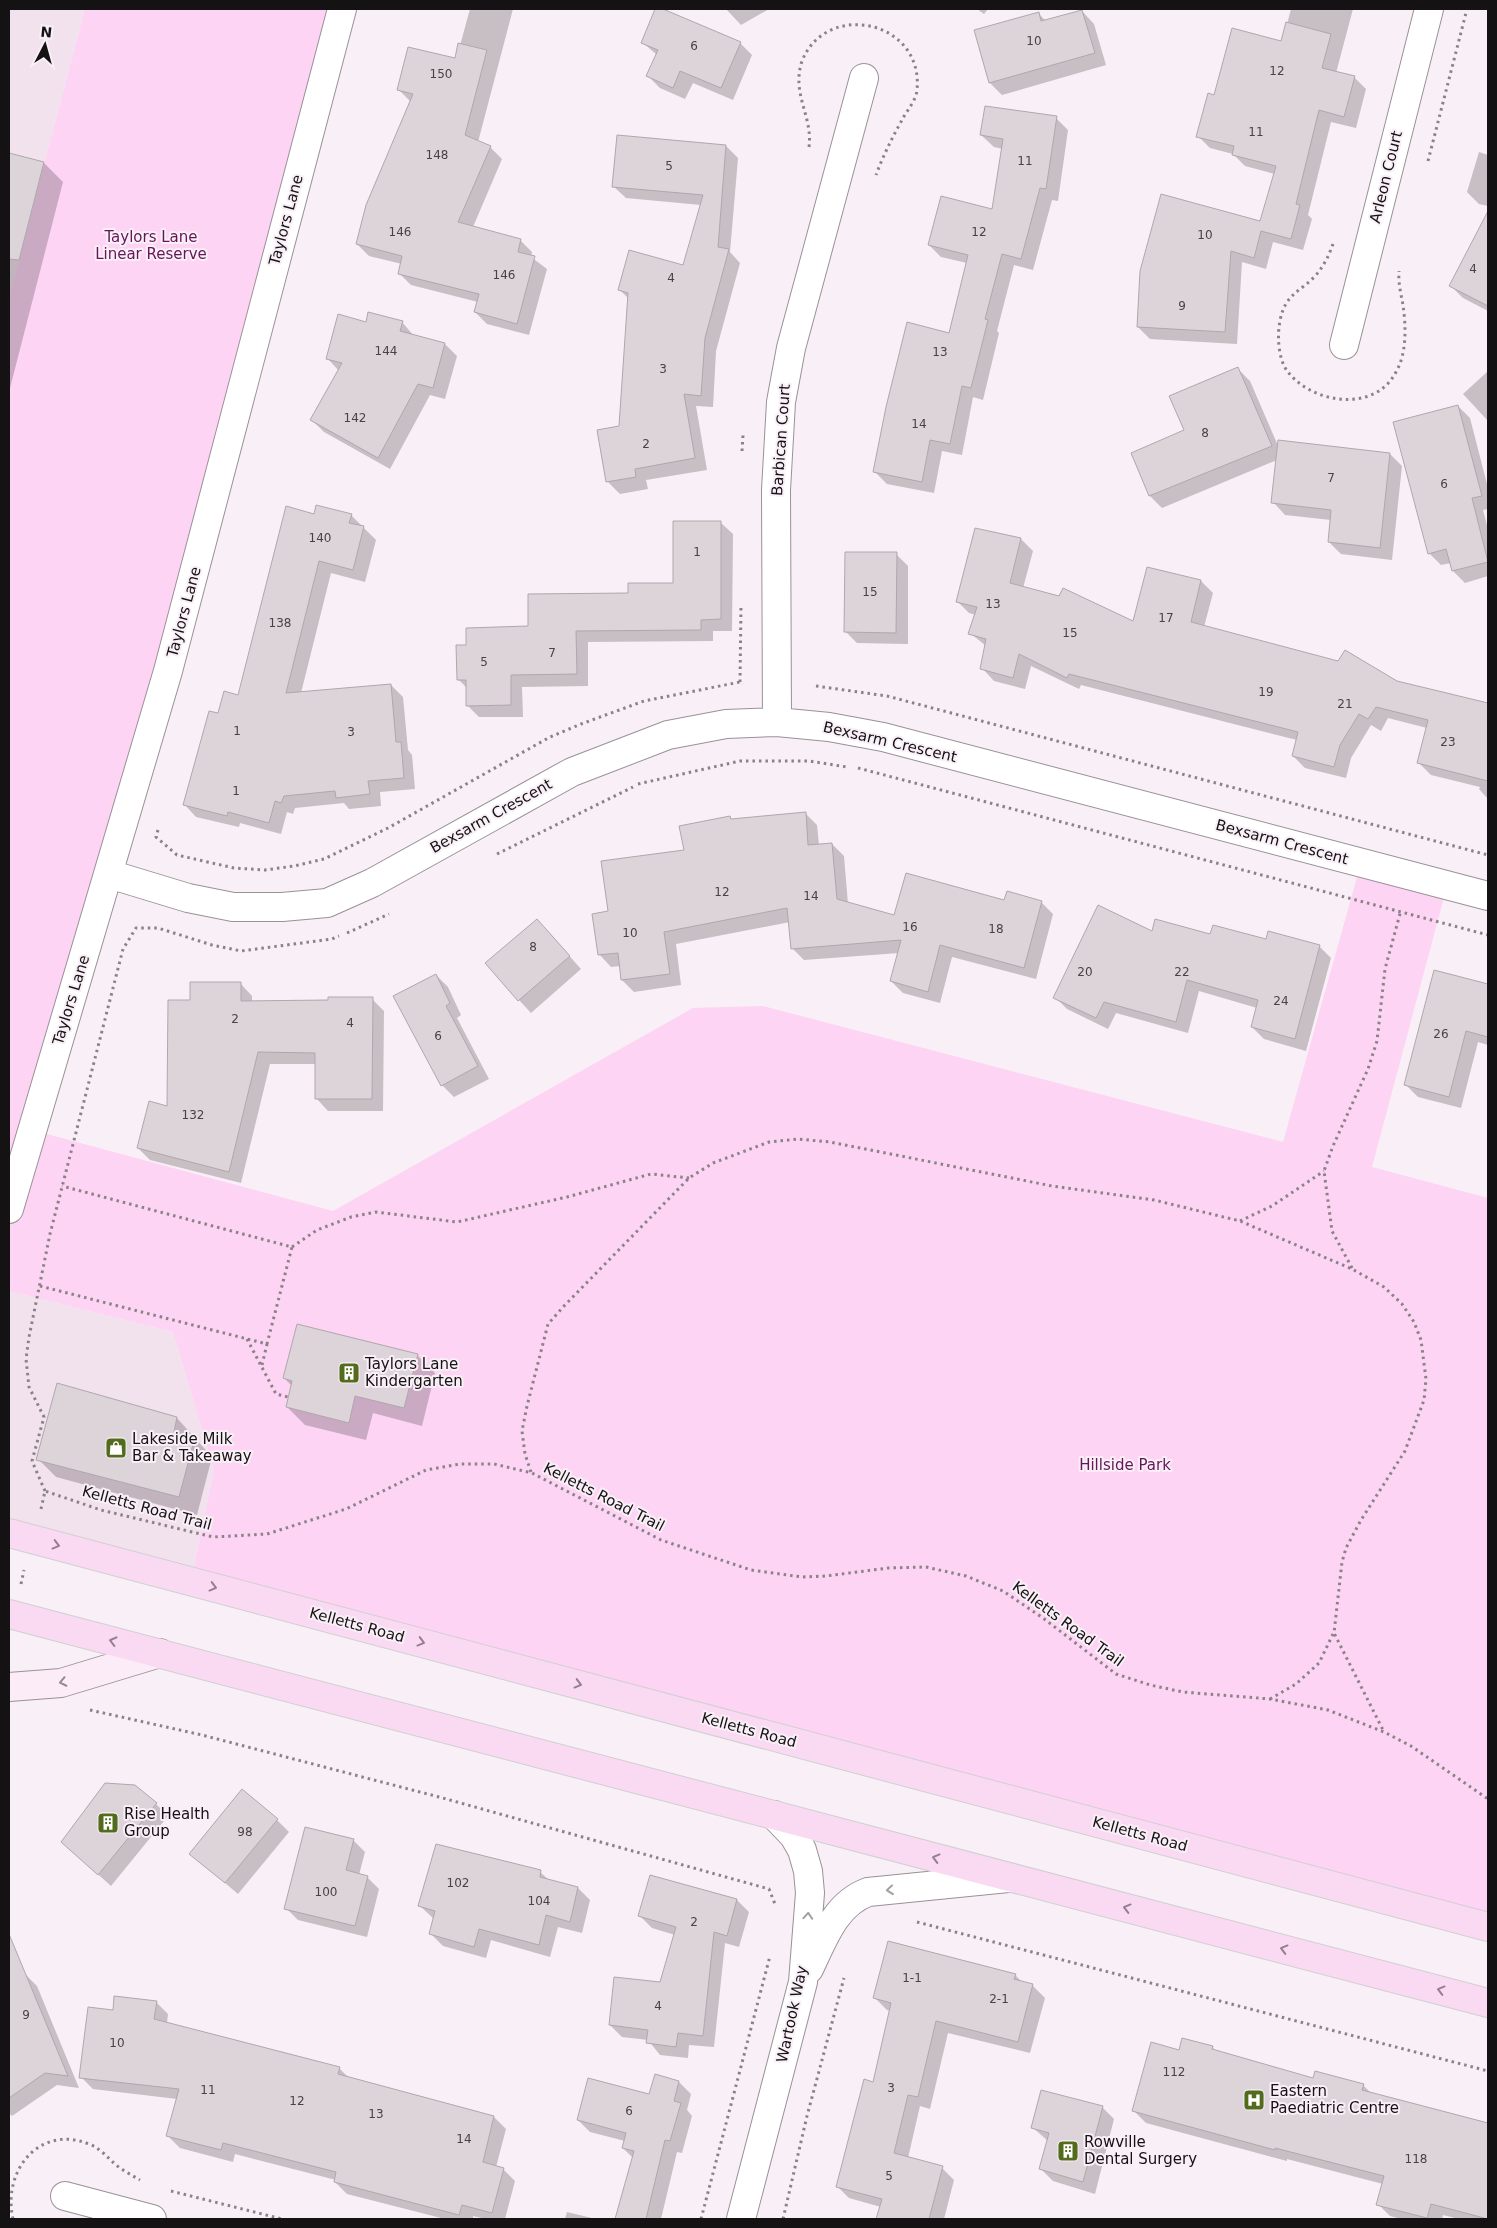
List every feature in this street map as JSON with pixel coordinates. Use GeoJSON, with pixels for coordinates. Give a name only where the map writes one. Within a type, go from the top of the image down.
{"type":"FeatureCollection","features":[{"type":"Feature","properties":{"kind":"main road","name":"Kelletts Road"},"geometry":{"type":"LineString","coordinates":[[21,1536],[1488,1926]]}},
{"type":"Feature","properties":{"kind":"main road"},"geometry":{"type":"LineString","coordinates":[[10,1614],[1488,2003]]}},
{"type":"Feature","properties":{"kind":"main road"},"geometry":{"type":"LineString","coordinates":[[9,1687],[61,1683],[160,1653]]}},
{"type":"Feature","properties":{"kind":"street","name":"Taylors Lane"},"geometry":{"type":"LineString","coordinates":[[9,1209],[168,671],[342,9]]}},
{"type":"Feature","properties":{"kind":"street","name":"Arleon Court"},"geometry":{"type":"LineString","coordinates":[[1344,346],[1429,9]]}},
{"type":"Feature","properties":{"kind":"street","name":"Barbican Court"},"geometry":{"type":"LineString","coordinates":[[778,722],[776,490],[781,402],[791,348],[864,78]]}},
{"type":"Feature","properties":{"kind":"street","name":"Bexsarm Crescent"},"geometry":{"type":"LineString","coordinates":[[109,874],[188,898],[233,907],[282,907],[327,902],[372,883],[572,772],[668,735],[726,724],[778,722],[829,727],[883,737],[1488,896]]}},
{"type":"Feature","properties":{"kind":"street","name":"Wartook Way"},"geometry":{"type":"LineString","coordinates":[[741,2219],[803,1982],[810,1892],[808,1871],[802,1850],[794,1836],[774,1815]]}},
{"type":"Feature","properties":{"kind":"street"},"geometry":{"type":"LineString","coordinates":[[803,1982],[832,1922],[854,1897],[868,1892],[1008,1878]]}},
{"type":"Feature","properties":{"kind":"street"},"geometry":{"type":"LineString","coordinates":[[65,2196],[152,2219]]}},
{"type":"Feature","properties":{"kind":"path"},"geometry":{"type":"LineString","coordinates":[[156,837],[177,855],[234,868],[265,870],[324,859],[388,828],[550,737],[581,724],[644,701],[740,682],[746,686]]}},
{"type":"Feature","properties":{"kind":"path"},"geometry":{"type":"LineString","coordinates":[[816,686],[887,696],[1488,854]]}},
{"type":"Feature","properties":{"kind":"path"},"geometry":{"type":"LineString","coordinates":[[489,858],[638,784],[740,761],[809,761],[855,768],[1401,910],[1488,935]]}},
{"type":"Feature","properties":{"kind":"path"},"geometry":{"type":"LineString","coordinates":[[10,1614],[21,1536],[45,1491],[32,1461],[44,1417],[29,1387],[26,1359],[62,1186],[123,949],[136,928],[158,928],[212,945],[241,951],[332,939],[379,920],[395,910]]}},
{"type":"Feature","properties":{"kind":"path"},"geometry":{"type":"LineString","coordinates":[[1352,1269],[1332,1231],[1324,1171],[1333,1146],[1368,1069],[1377,1041],[1385,969],[1401,910]]}},
{"type":"Feature","properties":{"kind":"path"},"geometry":{"type":"LineString","coordinates":[[532,1473],[525,1454],[522,1431],[526,1406],[548,1324],[629,1237],[689,1178],[713,1163],[740,1151],[769,1142],[798,1139],[866,1148],[1052,1186],[1154,1200],[1240,1222],[1352,1269],[1384,1286],[1402,1304],[1414,1322],[1421,1340],[1426,1379],[1424,1400],[1406,1451],[1361,1520],[1346,1548],[1342,1562],[1334,1634],[1319,1663],[1296,1684],[1270,1699]]}},
{"type":"Feature","properties":{"kind":"path"},"geometry":{"type":"LineString","coordinates":[[1240,1222],[1272,1206],[1324,1171]]}},
{"type":"Feature","properties":{"kind":"path"},"geometry":{"type":"LineString","coordinates":[[261,1366],[292,1247],[317,1230],[351,1217],[376,1212],[456,1222],[568,1197],[651,1174],[689,1178]]}},
{"type":"Feature","properties":{"kind":"path"},"geometry":{"type":"LineString","coordinates":[[62,1186],[292,1247]]}},
{"type":"Feature","properties":{"kind":"path"},"geometry":{"type":"LineString","coordinates":[[40,1286],[267,1344]]}},
{"type":"Feature","properties":{"kind":"path"},"geometry":{"type":"LineString","coordinates":[[247,1339],[276,1394],[288,1397]]}},
{"type":"Feature","properties":{"kind":"path","name":"Kelletts Road Trail"},"geometry":{"type":"LineString","coordinates":[[45,1491],[101,1510],[213,1537],[267,1534],[346,1509],[426,1470],[460,1464],[494,1464],[532,1473],[645,1533],[751,1570],[802,1577],[826,1576],[888,1568],[926,1567],[966,1576],[1003,1591],[1043,1618],[1116,1674],[1150,1685],[1183,1692],[1270,1699],[1328,1710],[1384,1732],[1411,1746],[1488,1799]]}},
{"type":"Feature","properties":{"kind":"path"},"geometry":{"type":"LineString","coordinates":[[1334,1634],[1384,1732]]}},
{"type":"Feature","properties":{"kind":"path"},"geometry":{"type":"LineString","coordinates":[[82,1709],[202,1735],[430,1794],[770,1889],[776,1906]]}},
{"type":"Feature","properties":{"kind":"path"},"geometry":{"type":"LineString","coordinates":[[908,1920],[1488,2071]]}},
{"type":"Feature","properties":{"kind":"path"},"geometry":{"type":"LineString","coordinates":[[701,2219],[772,1946]]}},
{"type":"Feature","properties":{"kind":"path"},"geometry":{"type":"LineString","coordinates":[[783,2219],[807,2116],[846,1968]]}},
{"type":"Feature","properties":{"kind":"shaded area"},"geometry":{"type":"Polygon","coordinates":[[[9,9],[85,9],[9,298],[9,9]]]}},
{"type":"Feature","properties":{"kind":"shaded area"},"geometry":{"type":"Polygon","coordinates":[[[9,1291],[173,1332],[214,1470],[191,1581],[9,1533],[9,1291]]]}},
{"type":"Feature","properties":{"kind":"green space","name":"Hillside Park"},"geometry":{"type":"Polygon","coordinates":[[[85,9],[342,9],[32,1130],[333,1211],[693,1008],[763,1006],[1283,1142],[1361,863],[1447,886],[1372,1167],[1488,1198],[1488,1927],[191,1581],[214,1470],[173,1332],[9,1291],[9,298],[85,9]]]}},
{"type":"Feature","properties":{"kind":"building"},"geometry":{"type":"Polygon","coordinates":[[[655,9],[663,9],[741,42],[721,88],[680,71],[673,88],[646,76],[658,50],[641,43],[655,9]]]}},
{"type":"Feature","properties":{"kind":"building"},"geometry":{"type":"Polygon","coordinates":[[[1082,10],[1095,53],[989,83],[974,30],[1039,12],[1041,21],[1082,10]]]}},
{"type":"Feature","properties":{"kind":"building"},"geometry":{"type":"Polygon","coordinates":[[[1286,22],[1331,34],[1322,68],[1355,76],[1344,117],[1319,110],[1296,204],[1300,205],[1291,239],[1261,231],[1254,258],[1231,251],[1225,332],[1137,327],[1140,271],[1161,194],[1260,221],[1276,166],[1232,155],[1234,146],[1196,137],[1208,93],[1214,95],[1232,28],[1281,41],[1286,22]]]}},
{"type":"Feature","properties":{"kind":"building"},"geometry":{"type":"Polygon","coordinates":[[[458,43],[487,50],[465,135],[491,146],[458,222],[521,239],[518,252],[535,256],[517,324],[474,312],[479,294],[398,274],[402,256],[356,244],[366,205],[413,94],[397,90],[408,47],[455,58],[458,43]]]}},
{"type":"Feature","properties":{"kind":"building"},"geometry":{"type":"Polygon","coordinates":[[[985,106],[1057,116],[1046,189],[1040,188],[1021,259],[1002,254],[985,319],[988,320],[971,388],[962,386],[950,444],[930,440],[922,482],[873,472],[886,407],[907,322],[949,333],[968,255],[928,245],[941,196],[992,209],[1003,139],[980,135],[985,106]]]}},
{"type":"Feature","properties":{"kind":"building"},"geometry":{"type":"Polygon","coordinates":[[[617,135],[726,145],[718,247],[729,249],[705,338],[701,396],[684,394],[695,458],[635,469],[636,477],[606,482],[597,430],[619,426],[628,293],[618,290],[629,250],[683,265],[703,195],[612,187],[617,135]]]}},
{"type":"Feature","properties":{"kind":"building"},"geometry":{"type":"Polygon","coordinates":[[[9,153],[44,162],[19,260],[9,259],[9,153]]]}},
{"type":"Feature","properties":{"kind":"building"},"geometry":{"type":"Polygon","coordinates":[[[1488,211],[1488,306],[1449,286],[1488,211]]]}},
{"type":"Feature","properties":{"kind":"building"},"geometry":{"type":"Polygon","coordinates":[[[368,312],[403,321],[400,331],[445,343],[433,388],[418,384],[378,458],[310,420],[342,363],[326,359],[338,314],[366,322],[368,312]]]}},
{"type":"Feature","properties":{"kind":"building"},"geometry":{"type":"Polygon","coordinates":[[[1238,367],[1272,446],[1149,496],[1131,453],[1184,430],[1169,396],[1238,367]]]}},
{"type":"Feature","properties":{"kind":"building"},"geometry":{"type":"Polygon","coordinates":[[[1458,405],[1482,496],[1472,498],[1488,562],[1452,571],[1446,549],[1428,554],[1393,422],[1458,405]]]}},
{"type":"Feature","properties":{"kind":"building"},"geometry":{"type":"Polygon","coordinates":[[[1278,440],[1390,453],[1380,548],[1328,542],[1331,510],[1271,503],[1278,440]]]}},
{"type":"Feature","properties":{"kind":"building"},"geometry":{"type":"Polygon","coordinates":[[[316,505],[352,514],[349,523],[364,526],[353,570],[319,561],[286,693],[391,684],[396,742],[401,742],[404,778],[368,781],[370,794],[336,798],[335,791],[284,796],[281,803],[275,801],[269,823],[228,812],[227,816],[183,805],[209,711],[218,713],[224,691],[238,695],[286,506],[314,514],[316,505]]]}},
{"type":"Feature","properties":{"kind":"building"},"geometry":{"type":"Polygon","coordinates":[[[673,521],[721,521],[721,619],[701,620],[701,630],[576,631],[577,674],[511,675],[511,705],[466,706],[466,680],[457,680],[456,645],[466,645],[466,628],[528,626],[528,594],[628,593],[628,583],[673,583],[673,521]]]}},
{"type":"Feature","properties":{"kind":"building"},"geometry":{"type":"Polygon","coordinates":[[[975,528],[1021,538],[1010,583],[1059,596],[1063,588],[1133,621],[1147,567],[1201,580],[1191,622],[1338,661],[1345,650],[1397,681],[1488,703],[1488,781],[1417,763],[1428,720],[1376,707],[1368,719],[1359,714],[1340,745],[1334,767],[1292,756],[1298,732],[1069,674],[1067,678],[1019,654],[1013,678],[980,669],[986,639],[968,634],[977,607],[956,602],[975,528]]]}},
{"type":"Feature","properties":{"kind":"building"},"geometry":{"type":"Polygon","coordinates":[[[845,552],[897,552],[896,633],[844,632],[845,552]]]}},
{"type":"Feature","properties":{"kind":"building"},"geometry":{"type":"Polygon","coordinates":[[[806,812],[808,845],[832,843],[837,899],[894,915],[906,873],[1004,900],[1007,891],[1042,901],[1024,968],[940,945],[928,992],[890,981],[901,940],[791,949],[787,908],[664,932],[670,974],[621,980],[618,953],[598,955],[592,914],[608,911],[601,861],[684,850],[679,826],[730,816],[731,819],[806,812]]]}},
{"type":"Feature","properties":{"kind":"building"},"geometry":{"type":"Polygon","coordinates":[[[1098,905],[1152,931],[1155,919],[1210,934],[1213,925],[1266,939],[1268,931],[1320,945],[1295,1039],[1251,1027],[1258,1000],[1187,980],[1176,1022],[1104,1002],[1096,1018],[1053,998],[1098,905]]]}},
{"type":"Feature","properties":{"kind":"building"},"geometry":{"type":"Polygon","coordinates":[[[537,919],[570,956],[518,1001],[485,963],[537,919]]]}},
{"type":"Feature","properties":{"kind":"building"},"geometry":{"type":"Polygon","coordinates":[[[1434,970],[1488,984],[1488,1037],[1466,1031],[1449,1097],[1404,1085],[1434,970]]]}},
{"type":"Feature","properties":{"kind":"building"},"geometry":{"type":"Polygon","coordinates":[[[436,974],[450,1003],[446,1006],[478,1066],[441,1086],[393,996],[436,974]]]}},
{"type":"Feature","properties":{"kind":"building"},"geometry":{"type":"Polygon","coordinates":[[[190,982],[241,982],[241,1001],[328,1000],[328,997],[373,997],[372,1099],[315,1099],[315,1053],[258,1052],[229,1172],[137,1148],[149,1101],[167,1106],[168,1000],[190,1000],[190,982]]]}},
{"type":"Feature","properties":{"kind":"building","name":"Taylors Lane Kindergarten"},"geometry":{"type":"Polygon","coordinates":[[[297,1324],[418,1354],[404,1408],[355,1396],[349,1423],[286,1407],[292,1381],[283,1378],[297,1324]]]}},
{"type":"Feature","properties":{"kind":"building","name":"Lakeside Milk Bar & Takeaway"},"geometry":{"type":"Polygon","coordinates":[[[57,1383],[177,1417],[174,1432],[195,1437],[179,1497],[36,1460],[57,1383]]]}},
{"type":"Feature","properties":{"kind":"building","name":"Rise Health Group"},"geometry":{"type":"Polygon","coordinates":[[[105,1783],[135,1785],[157,1803],[98,1875],[61,1842],[105,1783]]]}},
{"type":"Feature","properties":{"kind":"building"},"geometry":{"type":"Polygon","coordinates":[[[242,1789],[278,1819],[225,1883],[189,1854],[242,1789]]]}},
{"type":"Feature","properties":{"kind":"building"},"geometry":{"type":"Polygon","coordinates":[[[305,1827],[354,1839],[346,1870],[368,1876],[355,1926],[284,1909],[305,1827]]]}},
{"type":"Feature","properties":{"kind":"building"},"geometry":{"type":"Polygon","coordinates":[[[436,1844],[541,1870],[540,1877],[578,1887],[570,1922],[546,1915],[539,1945],[479,1929],[474,1947],[429,1934],[435,1911],[418,1906],[436,1844]]]}},
{"type":"Feature","properties":{"kind":"building"},"geometry":{"type":"Polygon","coordinates":[[[650,1875],[737,1899],[727,1936],[714,1932],[703,2036],[678,2033],[676,2047],[646,2043],[648,2030],[609,2025],[614,1977],[660,1982],[676,1927],[638,1916],[650,1875]]]}},
{"type":"Feature","properties":{"kind":"building"},"geometry":{"type":"Polygon","coordinates":[[[9,1934],[68,2076],[45,2073],[9,2098],[9,1934]]]}},
{"type":"Feature","properties":{"kind":"building"},"geometry":{"type":"Polygon","coordinates":[[[888,1941],[1016,1974],[1014,1979],[1033,1984],[1018,2042],[936,2021],[918,2097],[908,2095],[894,2153],[943,2166],[929,2219],[876,2219],[882,2199],[836,2187],[864,2079],[873,2082],[891,2003],[873,1998],[888,1941]]]}},
{"type":"Feature","properties":{"kind":"building"},"geometry":{"type":"Polygon","coordinates":[[[114,1996],[157,2001],[154,2019],[340,2067],[338,2074],[494,2116],[483,2162],[504,2168],[492,2213],[462,2205],[459,2215],[334,2182],[336,2172],[223,2143],[221,2150],[166,2136],[179,2089],[79,2078],[88,2007],[113,2010],[114,1996]]]}},
{"type":"Feature","properties":{"kind":"building"},"geometry":{"type":"Polygon","coordinates":[[[1182,2038],[1213,2046],[1212,2049],[1313,2078],[1315,2071],[1364,2084],[1362,2090],[1488,2123],[1488,2219],[1431,2204],[1427,2218],[1376,2205],[1384,2176],[1275,2148],[1275,2150],[1132,2111],[1151,2042],[1179,2050],[1182,2038]]]}},
{"type":"Feature","properties":{"kind":"building"},"geometry":{"type":"Polygon","coordinates":[[[655,2074],[679,2081],[674,2101],[681,2103],[670,2141],[665,2140],[646,2219],[615,2219],[634,2151],[622,2148],[626,2133],[577,2120],[588,2078],[649,2094],[655,2074]]]}},
{"type":"Feature","properties":{"kind":"building","name":"Rowville Dental Surgery"},"geometry":{"type":"Polygon","coordinates":[[[1041,2090],[1103,2106],[1083,2182],[1039,2169],[1049,2133],[1031,2128],[1041,2090]]]}},
{"type":"Feature","properties":{"kind":"place","name":"Taylors Lane Kindergarten"},"geometry":{"type":"Point","coordinates":[349,1373]}},
{"type":"Feature","properties":{"kind":"place","name":"Lakeside Milk Bar & Takeaway"},"geometry":{"type":"Point","coordinates":[116,1448]}},
{"type":"Feature","properties":{"kind":"place","name":"Rise Health Group"},"geometry":{"type":"Point","coordinates":[108,1823]}},
{"type":"Feature","properties":{"kind":"place","name":"Eastern Paediatric Centre"},"geometry":{"type":"Point","coordinates":[1254,2100]}},
{"type":"Feature","properties":{"kind":"place","name":"Rowville Dental Surgery"},"geometry":{"type":"Point","coordinates":[1068,2151]}},
{"type":"Feature","properties":{"kind":"park label","name":"Taylors Lane Linear Reserve"},"geometry":{"type":"Point","coordinates":[151,246]}}]}
